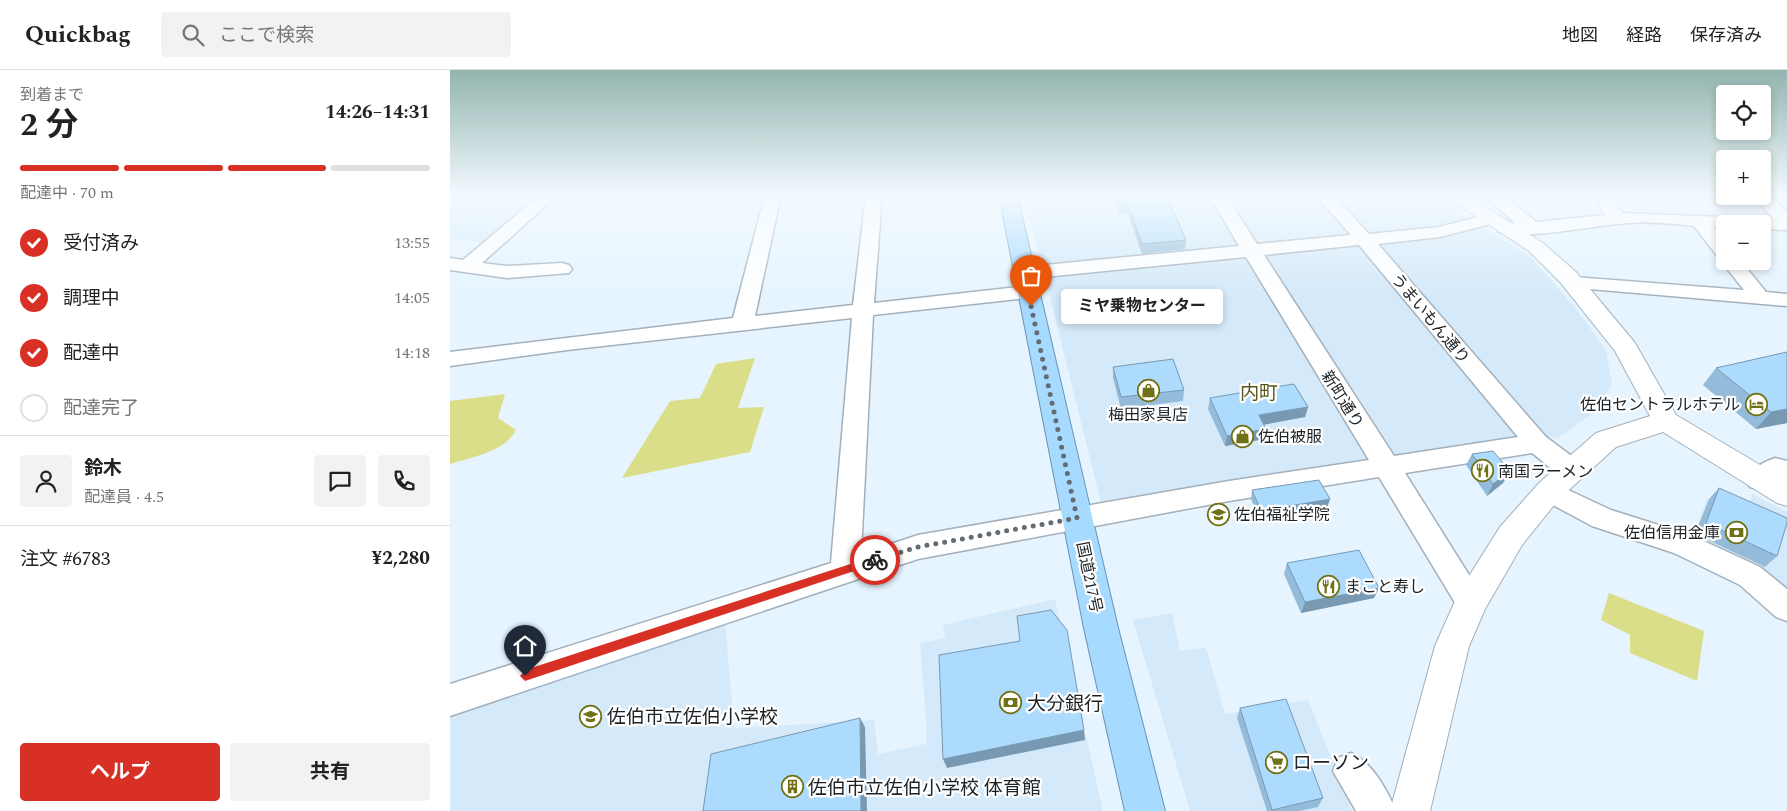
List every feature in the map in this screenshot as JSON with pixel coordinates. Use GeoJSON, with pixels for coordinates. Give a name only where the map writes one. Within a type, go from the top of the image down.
{"type":"FeatureCollection","features":[{"type":"Feature","properties":{"kind":"highway","name":"国道217号"},"geometry":{"type":"LineString","coordinates":[[1015,230],[1077,518],[1145,811]]}},
{"type":"Feature","properties":{"kind":"street"},"geometry":{"type":"LineString","coordinates":[[458,265],[505,230]]}},
{"type":"Feature","properties":{"kind":"street"},"geometry":{"type":"LineString","coordinates":[[742,325],[765,230]]}},
{"type":"Feature","properties":{"kind":"street"},"geometry":{"type":"LineString","coordinates":[[845,570],[863,312],[871,230]]}},
{"type":"Feature","properties":{"kind":"street","name":"新町通り"},"geometry":{"type":"LineString","coordinates":[[1238,230],[1385,468],[1471,602]]}},
{"type":"Feature","properties":{"kind":"street","name":"うまいもん通り"},"geometry":{"type":"LineString","coordinates":[[1355,230],[1536,443],[1572,470]]}},
{"type":"Feature","properties":{"kind":"street"},"geometry":{"type":"LineString","coordinates":[[450,359],[567,343],[863,312],[1026,282],[1251,250],[1451,230]]}},
{"type":"Feature","properties":{"kind":"street"},"geometry":{"type":"LineString","coordinates":[[1517,230],[1574,283],[1626,348],[1666,421],[1759,480],[1787,495]]}},
{"type":"Feature","properties":{"kind":"street"},"geometry":{"type":"LineString","coordinates":[[1707,230],[1716,242]]}},
{"type":"Feature","properties":{"kind":"street"},"geometry":{"type":"LineString","coordinates":[[458,265],[507,272],[562,269]]}},
{"type":"Feature","properties":{"kind":"street"},"geometry":{"type":"LineString","coordinates":[[1738,270],[1760,298]]}},
{"type":"Feature","properties":{"kind":"street"},"geometry":{"type":"LineString","coordinates":[[1574,283],[1787,300]]}},
{"type":"Feature","properties":{"kind":"street"},"geometry":{"type":"LineString","coordinates":[[1410,811],[1452,646],[1471,602],[1511,536],[1549,491],[1606,440],[1666,421]]}},
{"type":"Feature","properties":{"kind":"street"},"geometry":{"type":"LineString","coordinates":[[450,700],[918,547],[1229,491],[1536,443]]}},
{"type":"Feature","properties":{"kind":"street"},"geometry":{"type":"LineString","coordinates":[[1759,480],[1776,468],[1787,472]]}},
{"type":"Feature","properties":{"kind":"street"},"geometry":{"type":"LineString","coordinates":[[1549,491],[1602,518],[1683,544],[1750,576],[1787,608]]}},
{"type":"Feature","properties":{"kind":"street"},"geometry":{"type":"LineString","coordinates":[[1351,772],[1377,811]]}},
{"type":"Feature","properties":{"kind":"shaded area"},"geometry":{"type":"Polygon","coordinates":[[[450,230],[506,230],[490,244],[450,238],[450,230]]]}},
{"type":"Feature","properties":{"kind":"shaded area"},"geometry":{"type":"Polygon","coordinates":[[[1032,230],[1235,230],[1247,249],[1042,269],[1032,230]]]}},
{"type":"Feature","properties":{"kind":"shaded area"},"geometry":{"type":"Polygon","coordinates":[[[1240,230],[1352,230],[1360,238],[1252,249],[1240,230]]]}},
{"type":"Feature","properties":{"kind":"shaded area"},"geometry":{"type":"Polygon","coordinates":[[[1358,230],[1410,230],[1364,236],[1358,230]]]}},
{"type":"Feature","properties":{"kind":"shaded area"},"geometry":{"type":"Polygon","coordinates":[[[1439,230],[1487,230],[1531,257],[1576,309],[1606,350],[1612,384],[1596,411],[1558,438],[1537,436],[1366,240],[1439,230]]]}},
{"type":"Feature","properties":{"kind":"shaded area"},"geometry":{"type":"Polygon","coordinates":[[[1362,240],[1532,442],[1387,464],[1254,251],[1362,240]]]}},
{"type":"Feature","properties":{"kind":"shaded area"},"geometry":{"type":"Polygon","coordinates":[[[1249,252],[1379,466],[1103,510],[1044,273],[1249,252]]]}},
{"type":"Feature","properties":{"kind":"shaded area"},"geometry":{"type":"Polygon","coordinates":[[[1752,494],[1787,512],[1787,591],[1693,537],[1707,498],[1748,513],[1752,494]]]}},
{"type":"Feature","properties":{"kind":"shaded area","name":"佐伯市立佐伯小学校"},"geometry":{"type":"Polygon","coordinates":[[[1055,599],[1103,811],[450,811],[450,712],[725,621],[734,728],[874,720],[878,754],[926,744],[927,733],[920,643],[945,638],[943,625],[1055,599]]]}},
{"type":"Feature","properties":{"kind":"shaded area"},"geometry":{"type":"Polygon","coordinates":[[[1172,613],[1180,651],[1206,648],[1225,714],[1308,700],[1352,811],[1190,811],[1133,620],[1172,613]]]}},
{"type":"Feature","properties":{"kind":"green space"},"geometry":{"type":"Polygon","coordinates":[[[755,358],[738,408],[764,407],[750,452],[622,478],[670,401],[700,398],[716,364],[755,358]]]}},
{"type":"Feature","properties":{"kind":"green space"},"geometry":{"type":"Polygon","coordinates":[[[505,394],[498,418],[516,430],[511,437],[504,444],[487,453],[450,464],[450,401],[505,394]]]}},
{"type":"Feature","properties":{"kind":"green space"},"geometry":{"type":"Polygon","coordinates":[[[1609,593],[1704,631],[1697,681],[1630,653],[1630,635],[1601,620],[1609,593]]]}},
{"type":"Feature","properties":{"kind":"building"},"geometry":{"type":"Polygon","coordinates":[[[1137,230],[1181,230],[1186,240],[1142,244],[1137,230]]]}},
{"type":"Feature","properties":{"kind":"building"},"geometry":{"type":"Polygon","coordinates":[[[1787,352],[1787,409],[1771,412],[1716,368],[1787,352]]]}},
{"type":"Feature","properties":{"kind":"building"},"geometry":{"type":"Polygon","coordinates":[[[1173,359],[1184,390],[1121,397],[1113,367],[1173,359]]]}},
{"type":"Feature","properties":{"kind":"building"},"geometry":{"type":"Polygon","coordinates":[[[1294,384],[1308,407],[1259,415],[1266,429],[1227,436],[1210,398],[1294,384]]]}},
{"type":"Feature","properties":{"kind":"building"},"geometry":{"type":"Polygon","coordinates":[[[1493,451],[1510,471],[1493,484],[1472,454],[1493,451]]]}},
{"type":"Feature","properties":{"kind":"building"},"geometry":{"type":"Polygon","coordinates":[[[1319,480],[1330,499],[1261,511],[1252,490],[1319,480]]]}},
{"type":"Feature","properties":{"kind":"building"},"geometry":{"type":"Polygon","coordinates":[[[1719,488],[1787,518],[1777,556],[1706,523],[1719,488]]]}},
{"type":"Feature","properties":{"kind":"building","name":"まこと寿し"},"geometry":{"type":"Polygon","coordinates":[[[1359,550],[1379,588],[1305,602],[1287,563],[1359,550]]]}},
{"type":"Feature","properties":{"kind":"building","name":"大分銀行"},"geometry":{"type":"Polygon","coordinates":[[[1051,610],[1067,630],[1084,730],[943,759],[939,655],[1020,641],[1017,616],[1051,610]]]}},
{"type":"Feature","properties":{"kind":"building","name":"ローソン"},"geometry":{"type":"Polygon","coordinates":[[[1286,699],[1323,798],[1272,810],[1240,708],[1286,699]]]}},
{"type":"Feature","properties":{"kind":"building","name":"佐伯市立佐伯小学校 体育館"},"geometry":{"type":"Polygon","coordinates":[[[860,718],[861,811],[703,811],[711,754],[860,718]]]}},
{"type":"Feature","properties":{"kind":"way so far"},"geometry":{"type":"LineString","coordinates":[[875,560],[918,547],[1077,518],[1031,306]]}},
{"type":"Feature","properties":{"kind":"place","name":"ミヤ乗物センター"},"geometry":{"type":"Point","coordinates":[1031,306]}},
{"type":"Feature","properties":{"kind":"place","name":"梅田家具店"},"geometry":{"type":"Point","coordinates":[1148,390]}},
{"type":"Feature","properties":{"kind":"place","name":"佐伯セントラルホテル"},"geometry":{"type":"Point","coordinates":[1756,404]}},
{"type":"Feature","properties":{"kind":"place","name":"佐伯被服"},"geometry":{"type":"Point","coordinates":[1242,436]}},
{"type":"Feature","properties":{"kind":"place","name":"南国ラーメン"},"geometry":{"type":"Point","coordinates":[1482,471]}},
{"type":"Feature","properties":{"kind":"place","name":"佐伯福祉学院"},"geometry":{"type":"Point","coordinates":[1218,514]}},
{"type":"Feature","properties":{"kind":"place","name":"佐伯信用金庫"},"geometry":{"type":"Point","coordinates":[1736,532]}},
{"type":"Feature","properties":{"kind":"place","name":"まこと寿し"},"geometry":{"type":"Point","coordinates":[1329,586]}},
{"type":"Feature","properties":{"kind":"place","name":"大分銀行"},"geometry":{"type":"Point","coordinates":[1011,703]}},
{"type":"Feature","properties":{"kind":"place","name":"佐伯市立佐伯小学校"},"geometry":{"type":"Point","coordinates":[591,716]}},
{"type":"Feature","properties":{"kind":"place","name":"ローソン"},"geometry":{"type":"Point","coordinates":[1277,762]}},
{"type":"Feature","properties":{"kind":"place","name":"佐伯市立佐伯小学校 体育館"},"geometry":{"type":"Point","coordinates":[792,787]}},
{"type":"Feature","properties":{"kind":"district","name":"内町"},"geometry":{"type":"Point","coordinates":[1259,392]}},
{"type":"Feature","properties":{"kind":"route"},"geometry":{"type":"LineString","coordinates":[[525,676],[875,560]]}}]}
